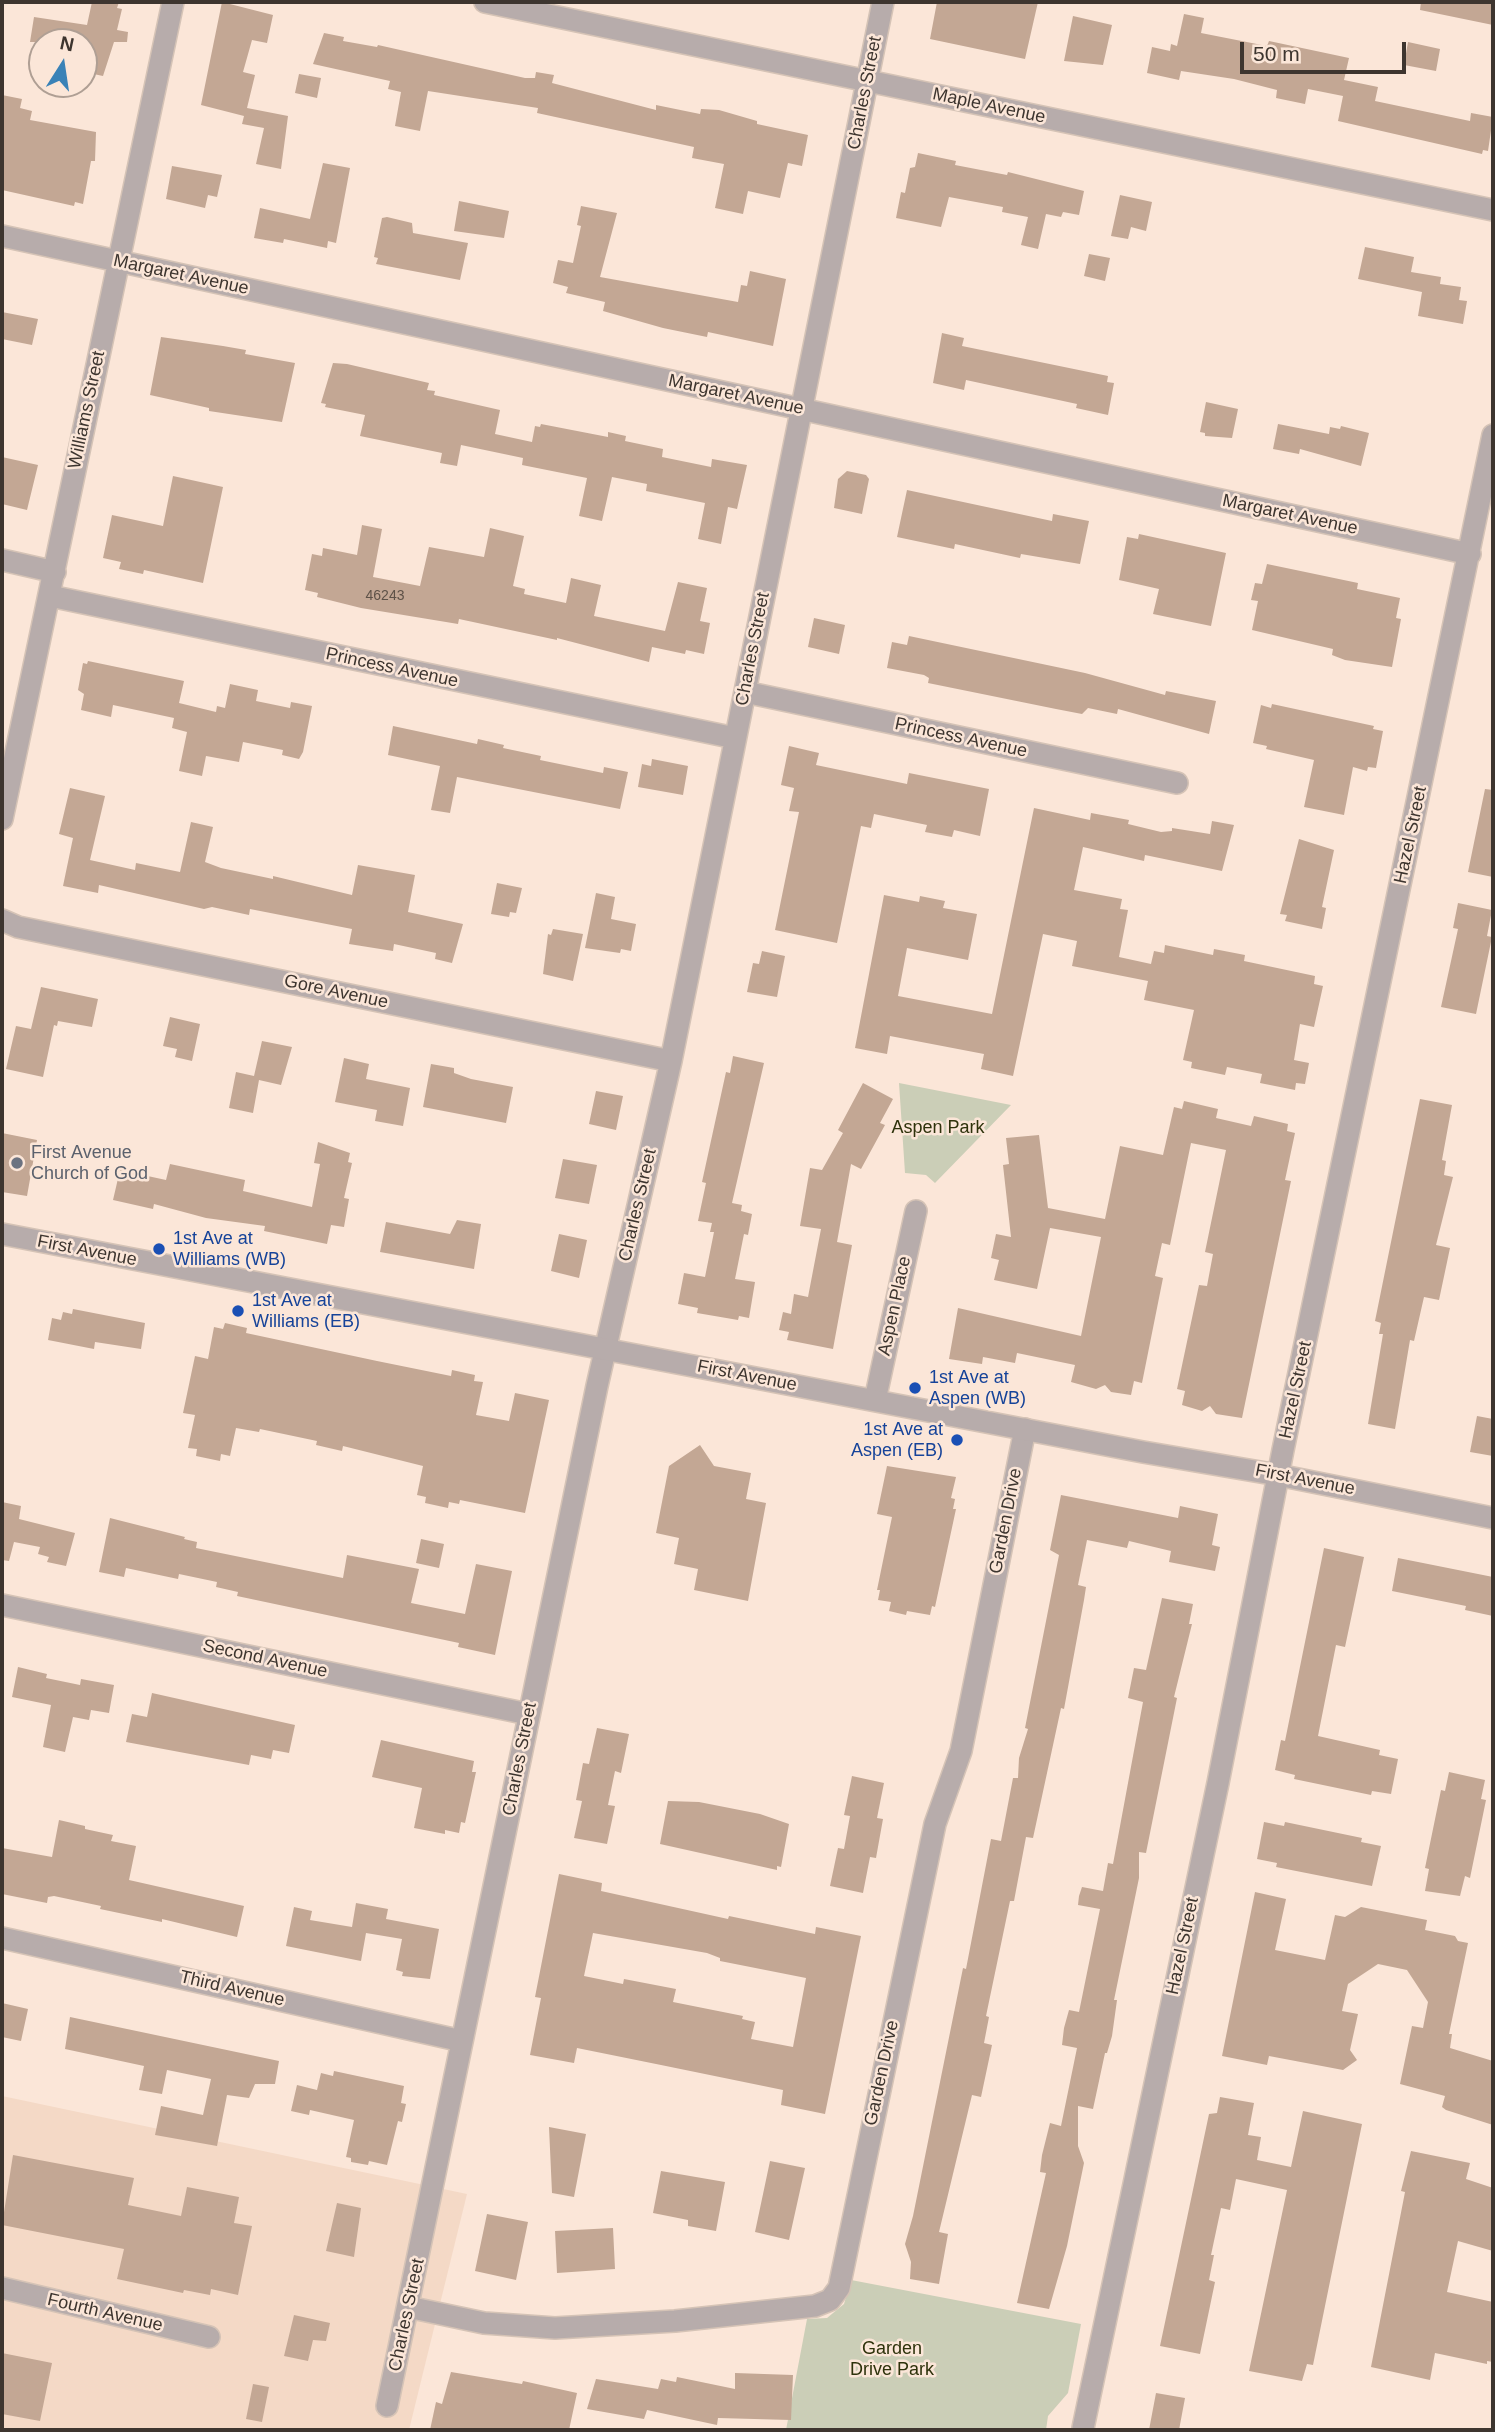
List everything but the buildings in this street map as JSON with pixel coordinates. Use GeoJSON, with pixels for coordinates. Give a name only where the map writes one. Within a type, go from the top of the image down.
{"type":"FeatureCollection","features":[{"type":"Feature","properties":{"kind":"street","name":"Williams Street"},"geometry":{"type":"LineString","coordinates":[[2,819],[173,2]]}},
{"type":"Feature","properties":{"kind":"street","name":"Maple Avenue"},"geometry":{"type":"LineString","coordinates":[[485,2],[1493,210]]}},
{"type":"Feature","properties":{"kind":"street","name":"Charles Street"},"geometry":{"type":"LineString","coordinates":[[387,2406],[528,1714],[605,1350],[671,1061],[883,2]]}},
{"type":"Feature","properties":{"kind":"street","name":"Margaret Avenue"},"geometry":{"type":"LineString","coordinates":[[2,236],[1470,554]]}},
{"type":"Feature","properties":{"kind":"street","name":"Hazel Street"},"geometry":{"type":"LineString","coordinates":[[1083,2428],[1218,1783],[1278,1475],[1493,435]]}},
{"type":"Feature","properties":{"kind":"street"},"geometry":{"type":"LineString","coordinates":[[2,560],[55,572]]}},
{"type":"Feature","properties":{"kind":"street","name":"Princess Avenue"},"geometry":{"type":"LineString","coordinates":[[50,596],[735,737]]}},
{"type":"Feature","properties":{"kind":"street","name":"Princess Avenue"},"geometry":{"type":"LineString","coordinates":[[745,692],[1177,783]]}},
{"type":"Feature","properties":{"kind":"street","name":"Gore Avenue"},"geometry":{"type":"LineString","coordinates":[[2,920],[18,927],[671,1061]]}},
{"type":"Feature","properties":{"kind":"street","name":"Aspen Place"},"geometry":{"type":"LineString","coordinates":[[875,1400],[916,1211]]}},
{"type":"Feature","properties":{"kind":"street","name":"First Avenue"},"geometry":{"type":"LineString","coordinates":[[2,1234],[1493,1518]]}},
{"type":"Feature","properties":{"kind":"street","name":"Garden Drive"},"geometry":{"type":"LineString","coordinates":[[408,2307],[484,2323],[555,2328],[675,2321],[815,2306],[830,2300],[839,2288],[935,1824],[961,1751],[1025,1429]]}},
{"type":"Feature","properties":{"kind":"street","name":"Second Avenue"},"geometry":{"type":"LineString","coordinates":[[2,1605],[528,1714]]}},
{"type":"Feature","properties":{"kind":"street","name":"Third Avenue"},"geometry":{"type":"LineString","coordinates":[[2,1938],[462,2041]]}},
{"type":"Feature","properties":{"kind":"street","name":"Fourth Avenue"},"geometry":{"type":"LineString","coordinates":[[2,2288],[209,2337]]}},
{"type":"Feature","properties":{"kind":"shaded area"},"geometry":{"type":"Polygon","coordinates":[[[2,2096],[467,2194],[409,2430],[2,2430],[2,2096]]]}},
{"type":"Feature","properties":{"kind":"green space","name":"Aspen Park"},"geometry":{"type":"Polygon","coordinates":[[[899,1083],[1011,1105],[935,1183],[926,1175],[905,1173],[899,1083]]]}},
{"type":"Feature","properties":{"kind":"green space","name":"Garden Drive Park"},"geometry":{"type":"Polygon","coordinates":[[[851,2280],[1081,2324],[1068,2393],[1048,2416],[1046,2430],[786,2430],[807,2319],[827,2318],[844,2304],[851,2280]]]}},
{"type":"Feature","properties":{"kind":"place","name":"First Avenue Church of God"},"geometry":{"type":"Point","coordinates":[17,1163]}},
{"type":"Feature","properties":{"kind":"place","name":"1st Ave at Williams (WB)"},"geometry":{"type":"Point","coordinates":[159,1249]}},
{"type":"Feature","properties":{"kind":"place","name":"1st Ave at Williams (EB)"},"geometry":{"type":"Point","coordinates":[238,1311]}},
{"type":"Feature","properties":{"kind":"place","name":"1st Ave at Aspen (WB)"},"geometry":{"type":"Point","coordinates":[915,1388]}},
{"type":"Feature","properties":{"kind":"place","name":"1st Ave at Aspen (EB)"},"geometry":{"type":"Point","coordinates":[957,1440]}}]}
